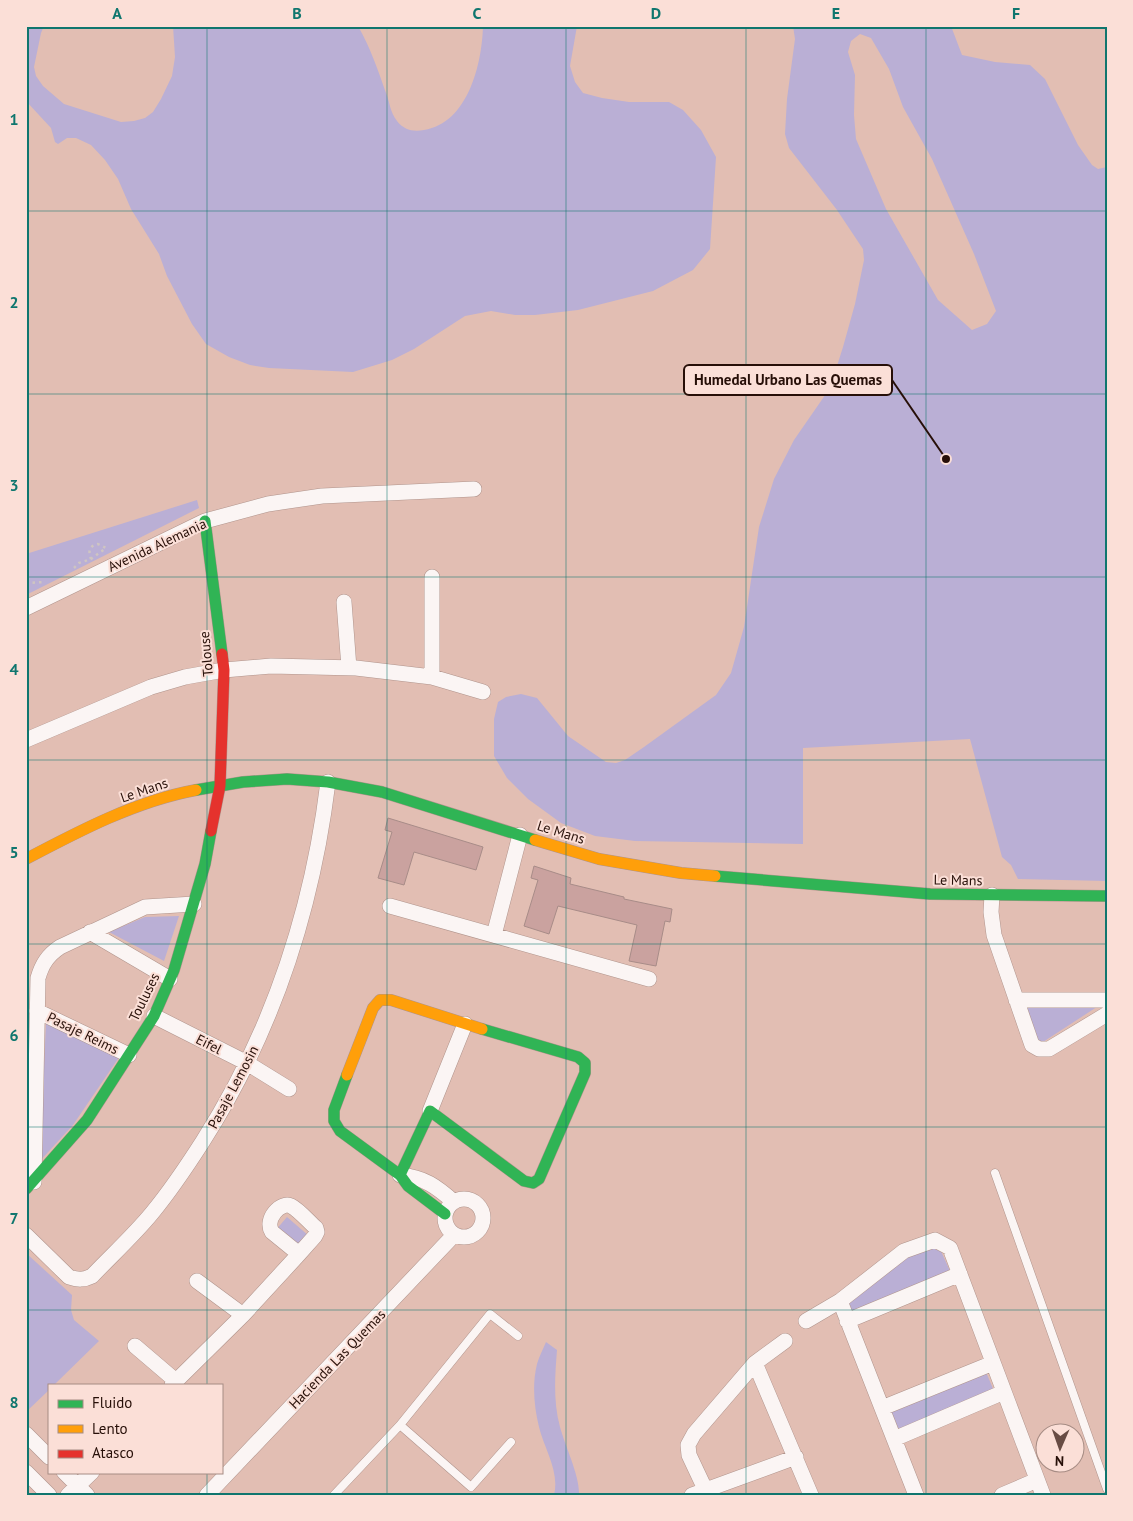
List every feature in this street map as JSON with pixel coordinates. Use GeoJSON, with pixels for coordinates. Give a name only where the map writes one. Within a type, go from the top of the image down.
{"type":"FeatureCollection","features":[{"type":"Feature","properties":{"kind":"street","name":"Avenida Alemania"},"geometry":{"type":"LineString","coordinates":[[26,608],[205,520],[268,504],[322,496],[474,489]]}},
{"type":"Feature","properties":{"kind":"street","name":"Tolouse"},"geometry":{"type":"LineString","coordinates":[[205,520],[224,670],[220,786]]}},
{"type":"Feature","properties":{"kind":"street"},"geometry":{"type":"LineString","coordinates":[[432,577],[432,677]]}},
{"type":"Feature","properties":{"kind":"street"},"geometry":{"type":"LineString","coordinates":[[344,602],[349,668]]}},
{"type":"Feature","properties":{"kind":"street"},"geometry":{"type":"LineString","coordinates":[[26,740],[151,686],[185,677],[224,670],[271,666],[349,668],[432,677],[483,692]]}},
{"type":"Feature","properties":{"kind":"street","name":"Le Mans"},"geometry":{"type":"LineString","coordinates":[[26,859],[72,835],[125,812],[174,794],[243,782],[274,779],[308,780],[382,792],[599,859],[681,873],[930,894],[1107,896]]}},
{"type":"Feature","properties":{"kind":"street","name":"Pasaje Lemosin"},"geometry":{"type":"LineString","coordinates":[[26,1234],[70,1277],[83,1279],[92,1276],[152,1213],[213,1126],[247,1063],[275,1001],[298,933],[317,858],[328,782]]}},
{"type":"Feature","properties":{"kind":"street","name":"Touluses"},"geometry":{"type":"LineString","coordinates":[[30,1185],[87,1120],[154,1016],[170,979],[194,904],[205,864],[220,786]]}},
{"type":"Feature","properties":{"kind":"street"},"geometry":{"type":"LineString","coordinates":[[494,935],[520,835]]}},
{"type":"Feature","properties":{"kind":"street"},"geometry":{"type":"LineString","coordinates":[[992,895],[991,912],[994,935],[1032,1045],[1039,1049],[1049,1050],[1107,1014]]}},
{"type":"Feature","properties":{"kind":"street"},"geometry":{"type":"LineString","coordinates":[[30,1185],[38,978],[45,961],[60,947],[145,907],[194,904]]}},
{"type":"Feature","properties":{"kind":"street"},"geometry":{"type":"LineString","coordinates":[[390,906],[649,979]]}},
{"type":"Feature","properties":{"kind":"street"},"geometry":{"type":"LineString","coordinates":[[90,932],[170,979]]}},
{"type":"Feature","properties":{"kind":"street"},"geometry":{"type":"LineString","coordinates":[[430,1111],[524,1181],[533,1183],[539,1179],[585,1073],[585,1063],[578,1057],[391,1000],[380,1000],[373,1008],[334,1110],[334,1121],[340,1132],[400,1175],[408,1186],[445,1214]]}},
{"type":"Feature","properties":{"kind":"street"},"geometry":{"type":"LineString","coordinates":[[1016,1000],[1107,1000]]}},
{"type":"Feature","properties":{"kind":"street","name":"Pasaje Reims"},"geometry":{"type":"LineString","coordinates":[[37,1011],[129,1055]]}},
{"type":"Feature","properties":{"kind":"street","name":"Eifel"},"geometry":{"type":"LineString","coordinates":[[154,1016],[247,1063],[289,1089]]}},
{"type":"Feature","properties":{"kind":"street"},"geometry":{"type":"LineString","coordinates":[[400,1175],[430,1111],[465,1024]]}},
{"type":"Feature","properties":{"kind":"street"},"geometry":{"type":"LineString","coordinates":[[400,1175],[413,1176],[433,1185],[454,1202]]}},
{"type":"Feature","properties":{"kind":"street"},"geometry":{"type":"LineString","coordinates":[[470,1201],[481,1211],[481,1226],[476,1233],[461,1237],[448,1229],[445,1222],[445,1214],[448,1207],[454,1202],[470,1201]]}},
{"type":"Feature","properties":{"kind":"street","name":"Hacienda Las Quemas"},"geometry":{"type":"LineString","coordinates":[[207,1495],[216,1489],[454,1234]]}},
{"type":"Feature","properties":{"kind":"street"},"geometry":{"type":"LineString","coordinates":[[806,1322],[840,1301],[904,1251],[934,1240],[950,1248],[1043,1495]]}},
{"type":"Feature","properties":{"kind":"street"},"geometry":{"type":"LineString","coordinates":[[135,1346],[174,1383],[243,1315],[299,1254]]}},
{"type":"Feature","properties":{"kind":"street"},"geometry":{"type":"LineString","coordinates":[[847,1321],[960,1274]]}},
{"type":"Feature","properties":{"kind":"street"},"geometry":{"type":"LineString","coordinates":[[198,1281],[243,1315]]}},
{"type":"Feature","properties":{"kind":"street"},"geometry":{"type":"LineString","coordinates":[[840,1301],[916,1495]]}},
{"type":"Feature","properties":{"kind":"street"},"geometry":{"type":"LineString","coordinates":[[785,1341],[755,1363],[694,1434],[688,1445],[698,1492],[796,1457]]}},
{"type":"Feature","properties":{"kind":"street"},"geometry":{"type":"LineString","coordinates":[[755,1363],[811,1495]]}},
{"type":"Feature","properties":{"kind":"street"},"geometry":{"type":"LineString","coordinates":[[882,1408],[993,1364]]}},
{"type":"Feature","properties":{"kind":"street"},"geometry":{"type":"LineString","coordinates":[[894,1439],[1004,1392]]}},
{"type":"Feature","properties":{"kind":"street"},"geometry":{"type":"LineString","coordinates":[[26,1434],[48,1456]]}},
{"type":"Feature","properties":{"kind":"street"},"geometry":{"type":"LineString","coordinates":[[26,1472],[48,1494],[89,1474]]}},
{"type":"Feature","properties":{"kind":"street"},"geometry":{"type":"LineString","coordinates":[[1002,1495],[1037,1480]]}},
{"type":"Feature","properties":{"kind":"lane"},"geometry":{"type":"LineString","coordinates":[[995,1172],[1107,1489]]}},
{"type":"Feature","properties":{"kind":"lane"},"geometry":{"type":"LineString","coordinates":[[334,1495],[400,1425],[490,1314],[518,1336]]}},
{"type":"Feature","properties":{"kind":"lane"},"geometry":{"type":"LineString","coordinates":[[400,1425],[471,1486],[511,1442]]}},
{"type":"Feature","properties":{"kind":"path"},"geometry":{"type":"LineString","coordinates":[[98,544],[106,548],[99,554],[91,559],[89,553],[93,545],[98,544]]}},
{"type":"Feature","properties":{"kind":"shaded area"},"geometry":{"type":"Polygon","coordinates":[[[26,26],[44,26],[34,67],[36,76],[43,86],[64,104],[121,122],[145,118],[153,112],[161,99],[172,76],[175,57],[173,26],[358,26],[374,59],[391,111],[400,124],[409,130],[416,131],[439,125],[452,116],[462,104],[470,90],[480,57],[483,26],[577,26],[570,66],[575,82],[583,93],[629,102],[669,102],[683,110],[701,130],[716,157],[710,249],[693,270],[653,291],[578,310],[535,315],[515,315],[491,311],[465,316],[414,349],[392,360],[353,372],[269,368],[250,365],[229,357],[206,344],[192,324],[167,276],[159,254],[131,209],[118,179],[105,160],[91,145],[76,138],[67,138],[58,144],[55,142],[51,128],[26,101],[26,26]]]}},
{"type":"Feature","properties":{"kind":"shaded area"},"geometry":{"type":"Polygon","coordinates":[[[793,26],[951,26],[962,55],[995,62],[1030,65],[1045,79],[1078,145],[1092,165],[1098,169],[1107,167],[1107,881],[1018,879],[1011,865],[1002,857],[970,739],[803,748],[803,844],[635,841],[595,836],[561,823],[528,799],[507,778],[494,756],[494,719],[498,702],[506,697],[521,694],[537,698],[568,736],[606,762],[616,763],[625,760],[716,695],[731,673],[744,627],[759,527],[774,479],[794,440],[830,388],[855,304],[864,260],[863,249],[837,210],[789,148],[785,134],[787,99],[795,39],[793,26]],[[860,34],[851,41],[848,52],[855,75],[854,115],[856,139],[886,209],[938,300],[972,330],[987,324],[996,311],[974,254],[932,159],[903,107],[889,69],[871,38],[860,34]]]}},
{"type":"Feature","properties":{"kind":"shaded area"},"geometry":{"type":"Polygon","coordinates":[[[197,500],[199,508],[26,595],[26,554],[197,500]]]}},
{"type":"Feature","properties":{"kind":"shaded area"},"geometry":{"type":"Polygon","coordinates":[[[179,916],[164,961],[109,932],[145,917],[179,916]]]}},
{"type":"Feature","properties":{"kind":"shaded area"},"geometry":{"type":"Polygon","coordinates":[[[1103,1003],[1043,1042],[1034,1038],[1021,1004],[1103,1003]]]}},
{"type":"Feature","properties":{"kind":"shaded area"},"geometry":{"type":"Polygon","coordinates":[[[46,1022],[120,1056],[73,1125],[40,1161],[46,1022]]]}},
{"type":"Feature","properties":{"kind":"shaded area"},"geometry":{"type":"Polygon","coordinates":[[[287,1217],[309,1236],[297,1251],[275,1231],[287,1217]]]}},
{"type":"Feature","properties":{"kind":"shaded area"},"geometry":{"type":"Polygon","coordinates":[[[931,1248],[941,1251],[950,1271],[850,1314],[848,1304],[906,1257],[931,1248]]]}},
{"type":"Feature","properties":{"kind":"shaded area"},"geometry":{"type":"Polygon","coordinates":[[[26,1253],[72,1295],[71,1310],[74,1320],[99,1341],[55,1384],[48,1384],[48,1391],[26,1412],[26,1253]]]}},
{"type":"Feature","properties":{"kind":"shaded area"},"geometry":{"type":"Polygon","coordinates":[[[546,1342],[557,1350],[556,1408],[560,1427],[577,1479],[579,1495],[554,1495],[555,1478],[551,1460],[537,1419],[534,1379],[537,1364],[546,1342]]]}},
{"type":"Feature","properties":{"kind":"shaded area"},"geometry":{"type":"Polygon","coordinates":[[[986,1372],[994,1391],[898,1430],[890,1411],[986,1372]]]}},
{"type":"Feature","properties":{"kind":"building"},"geometry":{"type":"Polygon","coordinates":[[[388,818],[483,847],[476,870],[414,852],[404,885],[378,878],[392,832],[385,830],[388,818]]]}},
{"type":"Feature","properties":{"kind":"building"},"geometry":{"type":"Polygon","coordinates":[[[534,866],[571,878],[570,884],[624,897],[624,899],[672,909],[670,922],[665,921],[656,966],[629,961],[637,925],[558,906],[549,934],[524,926],[538,880],[531,878],[534,866]]]}},
{"type":"Feature","properties":{"kind":"traffic: fast"},"geometry":{"type":"LineString","coordinates":[[205,521],[222,654]]}},
{"type":"Feature","properties":{"kind":"traffic: fast"},"geometry":{"type":"LineString","coordinates":[[196,790],[243,782],[287,779],[328,782],[382,792],[535,840]]}},
{"type":"Feature","properties":{"kind":"traffic: fast"},"geometry":{"type":"LineString","coordinates":[[26,1189],[87,1120],[154,1016],[174,970],[205,864],[211,831]]}},
{"type":"Feature","properties":{"kind":"traffic: fast"},"geometry":{"type":"LineString","coordinates":[[715,876],[930,894],[1107,896]]}},
{"type":"Feature","properties":{"kind":"traffic: fast"},"geometry":{"type":"LineString","coordinates":[[400,1175],[430,1111],[524,1181],[533,1183],[539,1179],[585,1073],[585,1063],[578,1057],[482,1029]]}},
{"type":"Feature","properties":{"kind":"traffic: fast"},"geometry":{"type":"LineString","coordinates":[[347,1075],[334,1110],[334,1121],[340,1131],[400,1175],[408,1186],[445,1214]]}},
{"type":"Feature","properties":{"kind":"traffic: slow"},"geometry":{"type":"LineString","coordinates":[[26,859],[87,828],[130,809],[152,801],[196,790]]}},
{"type":"Feature","properties":{"kind":"traffic: slow"},"geometry":{"type":"LineString","coordinates":[[535,840],[599,859],[681,873],[715,876]]}},
{"type":"Feature","properties":{"kind":"traffic: slow"},"geometry":{"type":"LineString","coordinates":[[347,1075],[373,1008],[380,1000],[391,1000],[482,1029]]}},
{"type":"Feature","properties":{"kind":"traffic: jam"},"geometry":{"type":"LineString","coordinates":[[211,831],[220,786],[224,670],[222,654]]}},
{"type":"Feature","properties":{"kind":"place","name":"Humedal Urbano Las Quemas"},"geometry":{"type":"Point","coordinates":[946,459]}}]}
